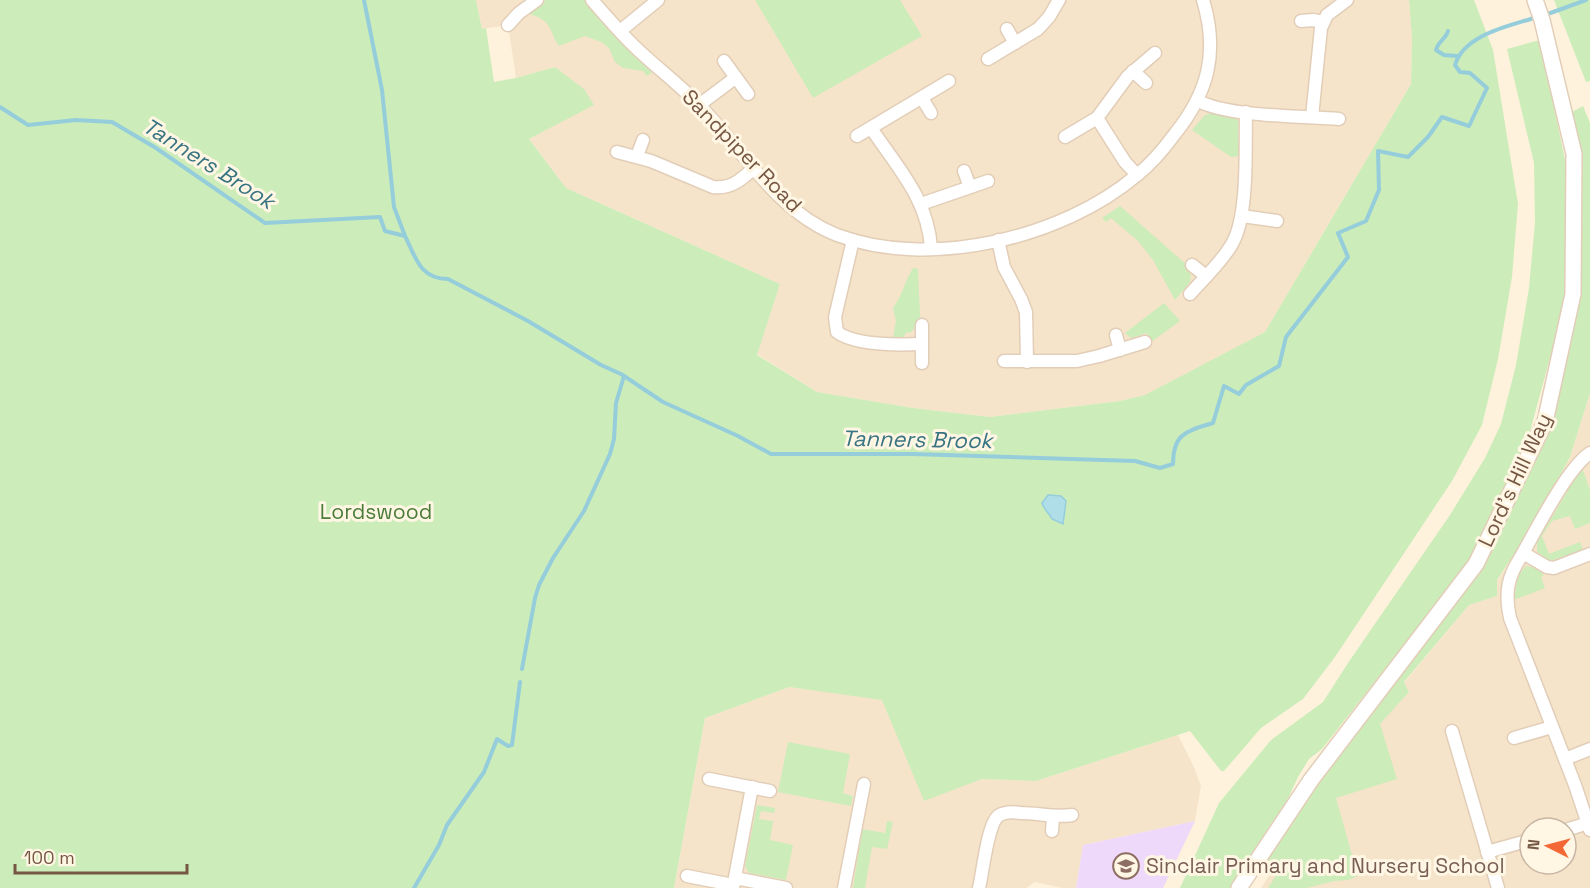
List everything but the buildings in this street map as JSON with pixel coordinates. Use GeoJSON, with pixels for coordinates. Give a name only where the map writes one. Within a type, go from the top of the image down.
{"type":"FeatureCollection","features":[{"type":"Feature","properties":{"kind":"street"},"geometry":{"type":"LineString","coordinates":[[508,25],[519,13],[537,0]]}},
{"type":"Feature","properties":{"kind":"street","name":"Sandpiper Road"},"geometry":{"type":"LineString","coordinates":[[592,0],[620,31],[699,105],[754,168],[802,214],[824,229],[853,240],[893,248],[970,245],[1032,231],[1074,215],[1101,201],[1137,176],[1167,144],[1198,101],[1207,77],[1209,60],[1208,22],[1203,0]]}},
{"type":"Feature","properties":{"kind":"street"},"geometry":{"type":"LineString","coordinates":[[620,31],[658,0]]}},
{"type":"Feature","properties":{"kind":"street"},"geometry":{"type":"LineString","coordinates":[[1312,117],[1323,22],[1327,15],[1347,0]]}},
{"type":"Feature","properties":{"kind":"street"},"geometry":{"type":"LineString","coordinates":[[988,59],[1045,23],[1054,2]]}},
{"type":"Feature","properties":{"kind":"street","name":"Lord's Hill Way"},"geometry":{"type":"LineString","coordinates":[[1239,888],[1311,780],[1476,564],[1545,422],[1573,294],[1574,154],[1545,31],[1536,3]]}},
{"type":"Feature","properties":{"kind":"street"},"geometry":{"type":"LineString","coordinates":[[1301,21],[1323,22]]}},
{"type":"Feature","properties":{"kind":"street"},"geometry":{"type":"LineString","coordinates":[[1007,29],[1015,43]]}},
{"type":"Feature","properties":{"kind":"street"},"geometry":{"type":"LineString","coordinates":[[1065,137],[1097,117],[1133,71],[1155,53]]}},
{"type":"Feature","properties":{"kind":"street"},"geometry":{"type":"LineString","coordinates":[[724,61],[748,94]]}},
{"type":"Feature","properties":{"kind":"street"},"geometry":{"type":"LineString","coordinates":[[1133,71],[1146,83]]}},
{"type":"Feature","properties":{"kind":"street"},"geometry":{"type":"LineString","coordinates":[[699,105],[735,78]]}},
{"type":"Feature","properties":{"kind":"street"},"geometry":{"type":"LineString","coordinates":[[857,136],[949,81]]}},
{"type":"Feature","properties":{"kind":"street"},"geometry":{"type":"LineString","coordinates":[[922,98],[931,112]]}},
{"type":"Feature","properties":{"kind":"street"},"geometry":{"type":"LineString","coordinates":[[1198,101],[1220,109],[1339,119]]}},
{"type":"Feature","properties":{"kind":"street"},"geometry":{"type":"LineString","coordinates":[[1190,294],[1231,246],[1237,234],[1242,216],[1246,112]]}},
{"type":"Feature","properties":{"kind":"street"},"geometry":{"type":"LineString","coordinates":[[1097,117],[1125,162],[1137,176]]}},
{"type":"Feature","properties":{"kind":"street"},"geometry":{"type":"LineString","coordinates":[[872,128],[921,204],[931,248]]}},
{"type":"Feature","properties":{"kind":"street"},"geometry":{"type":"LineString","coordinates":[[637,156],[642,140]]}},
{"type":"Feature","properties":{"kind":"street"},"geometry":{"type":"LineString","coordinates":[[617,152],[637,156],[720,188],[734,184],[754,168]]}},
{"type":"Feature","properties":{"kind":"street"},"geometry":{"type":"LineString","coordinates":[[964,171],[970,187]]}},
{"type":"Feature","properties":{"kind":"street"},"geometry":{"type":"LineString","coordinates":[[921,204],[988,181]]}},
{"type":"Feature","properties":{"kind":"street"},"geometry":{"type":"LineString","coordinates":[[1242,216],[1277,221]]}},
{"type":"Feature","properties":{"kind":"street"},"geometry":{"type":"LineString","coordinates":[[853,240],[835,317],[837,332],[869,342],[922,344]]}},
{"type":"Feature","properties":{"kind":"street"},"geometry":{"type":"LineString","coordinates":[[998,240],[1004,267],[1022,299],[1026,312],[1028,362]]}},
{"type":"Feature","properties":{"kind":"street"},"geometry":{"type":"LineString","coordinates":[[1192,265],[1206,276]]}},
{"type":"Feature","properties":{"kind":"street"},"geometry":{"type":"LineString","coordinates":[[922,325],[922,363]]}},
{"type":"Feature","properties":{"kind":"street"},"geometry":{"type":"LineString","coordinates":[[1116,335],[1120,350]]}},
{"type":"Feature","properties":{"kind":"street"},"geometry":{"type":"LineString","coordinates":[[1004,361],[1077,361],[1145,342]]}},
{"type":"Feature","properties":{"kind":"street"},"geometry":{"type":"LineString","coordinates":[[1589,827],[1510,618],[1506,596],[1509,579],[1523,553],[1572,471],[1590,453]]}},
{"type":"Feature","properties":{"kind":"street"},"geometry":{"type":"LineString","coordinates":[[1523,553],[1547,567],[1554,568],[1590,554]]}},
{"type":"Feature","properties":{"kind":"street"},"geometry":{"type":"LineString","coordinates":[[1514,738],[1552,727]]}},
{"type":"Feature","properties":{"kind":"street"},"geometry":{"type":"LineString","coordinates":[[1452,731],[1497,888]]}},
{"type":"Feature","properties":{"kind":"street"},"geometry":{"type":"LineString","coordinates":[[1565,759],[1590,749]]}},
{"type":"Feature","properties":{"kind":"street"},"geometry":{"type":"LineString","coordinates":[[709,779],[770,791]]}},
{"type":"Feature","properties":{"kind":"street"},"geometry":{"type":"LineString","coordinates":[[844,888],[864,784]]}},
{"type":"Feature","properties":{"kind":"street"},"geometry":{"type":"LineString","coordinates":[[734,884],[752,787]]}},
{"type":"Feature","properties":{"kind":"street"},"geometry":{"type":"LineString","coordinates":[[980,888],[990,835],[998,817],[1004,813],[1053,817],[1072,814]]}},
{"type":"Feature","properties":{"kind":"street"},"geometry":{"type":"LineString","coordinates":[[1052,831],[1053,817]]}},
{"type":"Feature","properties":{"kind":"street"},"geometry":{"type":"LineString","coordinates":[[1487,852],[1518,843]]}},
{"type":"Feature","properties":{"kind":"street"},"geometry":{"type":"LineString","coordinates":[[687,876],[734,884],[786,888]]}},
{"type":"Feature","properties":{"kind":"shaded area"},"geometry":{"type":"Polygon","coordinates":[[[476,0],[1409,0],[1412,38],[1411,84],[1265,332],[1146,395],[1120,401],[990,417],[913,408],[817,392],[757,354],[780,284],[566,188],[529,139],[593,105],[555,67],[516,78],[508,25],[482,29],[476,0]]]}},
{"type":"Feature","properties":{"kind":"shaded area"},"geometry":{"type":"Polygon","coordinates":[[[1590,393],[1590,888],[1261,888],[1336,772],[1409,692],[1404,683],[1469,605],[1497,596],[1497,581],[1534,524],[1570,457],[1590,393]]]}},
{"type":"Feature","properties":{"kind":"shaded area"},"geometry":{"type":"Polygon","coordinates":[[[789,687],[882,699],[924,800],[982,779],[1036,781],[1178,735],[1201,786],[1195,821],[1083,845],[1076,888],[1063,888],[1035,882],[1026,888],[674,888],[705,718],[789,687]]]}},
{"type":"Feature","properties":{"kind":"shaded area","name":"Sinclair Primary and Nursery School"},"geometry":{"type":"Polygon","coordinates":[[[1195,821],[1163,888],[1076,888],[1083,845],[1195,821]]]}},
{"type":"Feature","properties":{"kind":"green space","name":"Lordswood"},"geometry":{"type":"Polygon","coordinates":[[[0,0],[476,0],[482,29],[486,28],[494,82],[555,67],[584,89],[594,105],[529,139],[566,188],[780,284],[757,355],[817,392],[913,408],[990,417],[1120,401],[1145,395],[1265,332],[1411,84],[1412,38],[1409,0],[1474,0],[1493,50],[1518,204],[1512,277],[1498,359],[1482,425],[1452,481],[1335,657],[1303,699],[1261,728],[1224,771],[1221,771],[1190,731],[1036,781],[982,779],[924,801],[882,700],[789,687],[705,718],[674,888],[0,888],[0,0]]]}},
{"type":"Feature","properties":{"kind":"green space"},"geometry":{"type":"Polygon","coordinates":[[[545,0],[588,0],[654,71],[647,76],[643,71],[623,68],[615,62],[609,48],[585,36],[559,46],[546,22],[529,14],[545,0]]]}},
{"type":"Feature","properties":{"kind":"green space"},"geometry":{"type":"Polygon","coordinates":[[[755,0],[900,0],[922,36],[813,98],[755,0]]]}},
{"type":"Feature","properties":{"kind":"green space"},"geometry":{"type":"Polygon","coordinates":[[[1554,0],[1590,0],[1590,81],[1586,82],[1554,0]]]}},
{"type":"Feature","properties":{"kind":"green space"},"geometry":{"type":"Polygon","coordinates":[[[1540,40],[1565,160],[1565,292],[1557,332],[1528,439],[1472,558],[1322,749],[1309,759],[1286,803],[1230,888],[1180,888],[1219,803],[1271,740],[1323,702],[1450,515],[1485,458],[1501,424],[1516,365],[1529,288],[1535,222],[1534,163],[1507,49],[1540,40]]]}},
{"type":"Feature","properties":{"kind":"green space"},"geometry":{"type":"Polygon","coordinates":[[[1583,106],[1590,123],[1590,393],[1570,457],[1534,524],[1497,580],[1497,596],[1469,605],[1404,682],[1409,692],[1380,724],[1397,779],[1336,798],[1358,876],[1307,888],[1268,888],[1284,863],[1280,862],[1267,875],[1260,872],[1273,845],[1480,568],[1549,426],[1579,304],[1580,150],[1572,112],[1583,106]]]}},
{"type":"Feature","properties":{"kind":"green space"},"geometry":{"type":"Polygon","coordinates":[[[1212,113],[1233,115],[1238,121],[1238,156],[1231,157],[1192,130],[1205,115],[1212,113]]]}},
{"type":"Feature","properties":{"kind":"green space"},"geometry":{"type":"Polygon","coordinates":[[[1120,206],[1188,266],[1186,269],[1191,275],[1190,282],[1175,300],[1153,260],[1138,241],[1111,218],[1106,222],[1102,218],[1120,206]]]}},
{"type":"Feature","properties":{"kind":"green space"},"geometry":{"type":"Polygon","coordinates":[[[913,268],[918,269],[922,321],[910,333],[907,332],[902,339],[897,340],[893,337],[896,321],[893,308],[913,268]]]}},
{"type":"Feature","properties":{"kind":"green space"},"geometry":{"type":"Polygon","coordinates":[[[1164,303],[1180,321],[1151,342],[1147,333],[1131,338],[1125,333],[1164,303]]]}},
{"type":"Feature","properties":{"kind":"green space"},"geometry":{"type":"Polygon","coordinates":[[[1582,467],[1590,490],[1590,523],[1575,529],[1570,516],[1552,521],[1542,536],[1549,554],[1580,542],[1583,550],[1550,561],[1537,552],[1537,542],[1582,467]]]}},
{"type":"Feature","properties":{"kind":"green space"},"geometry":{"type":"Polygon","coordinates":[[[1526,566],[1536,568],[1544,575],[1541,577],[1545,588],[1514,600],[1518,575],[1526,566]]]}},
{"type":"Feature","properties":{"kind":"green space"},"geometry":{"type":"Polygon","coordinates":[[[788,742],[850,754],[843,793],[853,796],[851,806],[778,792],[788,742]]]}},
{"type":"Feature","properties":{"kind":"green space"},"geometry":{"type":"Polygon","coordinates":[[[757,805],[775,808],[774,813],[761,811],[759,819],[773,821],[770,840],[793,845],[786,880],[749,873],[745,866],[757,805]]]}},
{"type":"Feature","properties":{"kind":"green space"},"geometry":{"type":"Polygon","coordinates":[[[887,821],[893,822],[887,849],[872,847],[865,888],[853,888],[862,829],[885,833],[887,821]]]}},
{"type":"Feature","properties":{"kind":"water"},"geometry":{"type":"Polygon","coordinates":[[[1048,495],[1061,496],[1066,501],[1063,524],[1052,519],[1044,508],[1042,503],[1048,495]]]}},
{"type":"Feature","properties":{"kind":"waterway"},"geometry":{"type":"LineString","coordinates":[[364,0],[382,90],[394,207],[405,236]]}},
{"type":"Feature","properties":{"kind":"waterway","name":"Tanners Brook"},"geometry":{"type":"LineString","coordinates":[[1545,15],[1586,0]]}},
{"type":"Feature","properties":{"kind":"waterway","name":"Tanners Brook"},"geometry":{"type":"LineString","coordinates":[[0,107],[28,125],[76,120],[112,122],[156,148],[265,223],[380,217],[385,231],[405,236],[420,266],[431,275],[448,279],[528,321],[601,365],[621,374],[663,402],[738,436],[771,454],[913,454],[1135,461],[1160,468],[1173,464],[1176,446],[1183,435],[1213,423],[1224,386],[1239,394],[1246,385],[1279,366],[1286,337],[1348,257],[1338,233],[1366,221],[1379,190],[1378,151],[1408,157],[1428,137],[1442,117],[1469,126],[1487,88],[1470,73],[1460,72],[1455,65],[1460,54],[1489,33],[1537,17]]}},
{"type":"Feature","properties":{"kind":"waterway"},"geometry":{"type":"LineString","coordinates":[[1448,31],[1436,50],[1444,55],[1457,56]]}},
{"type":"Feature","properties":{"kind":"waterway"},"geometry":{"type":"LineString","coordinates":[[522,669],[539,585],[553,558],[584,511],[610,454],[614,439],[616,403],[624,376]]}},
{"type":"Feature","properties":{"kind":"waterway"},"geometry":{"type":"LineString","coordinates":[[414,888],[439,845],[447,825],[484,772],[497,739],[508,746],[512,745],[520,682]]}},
{"type":"Feature","properties":{"kind":"place","name":"Sinclair Primary and Nursery School"},"geometry":{"type":"Point","coordinates":[1126,866]}}]}
